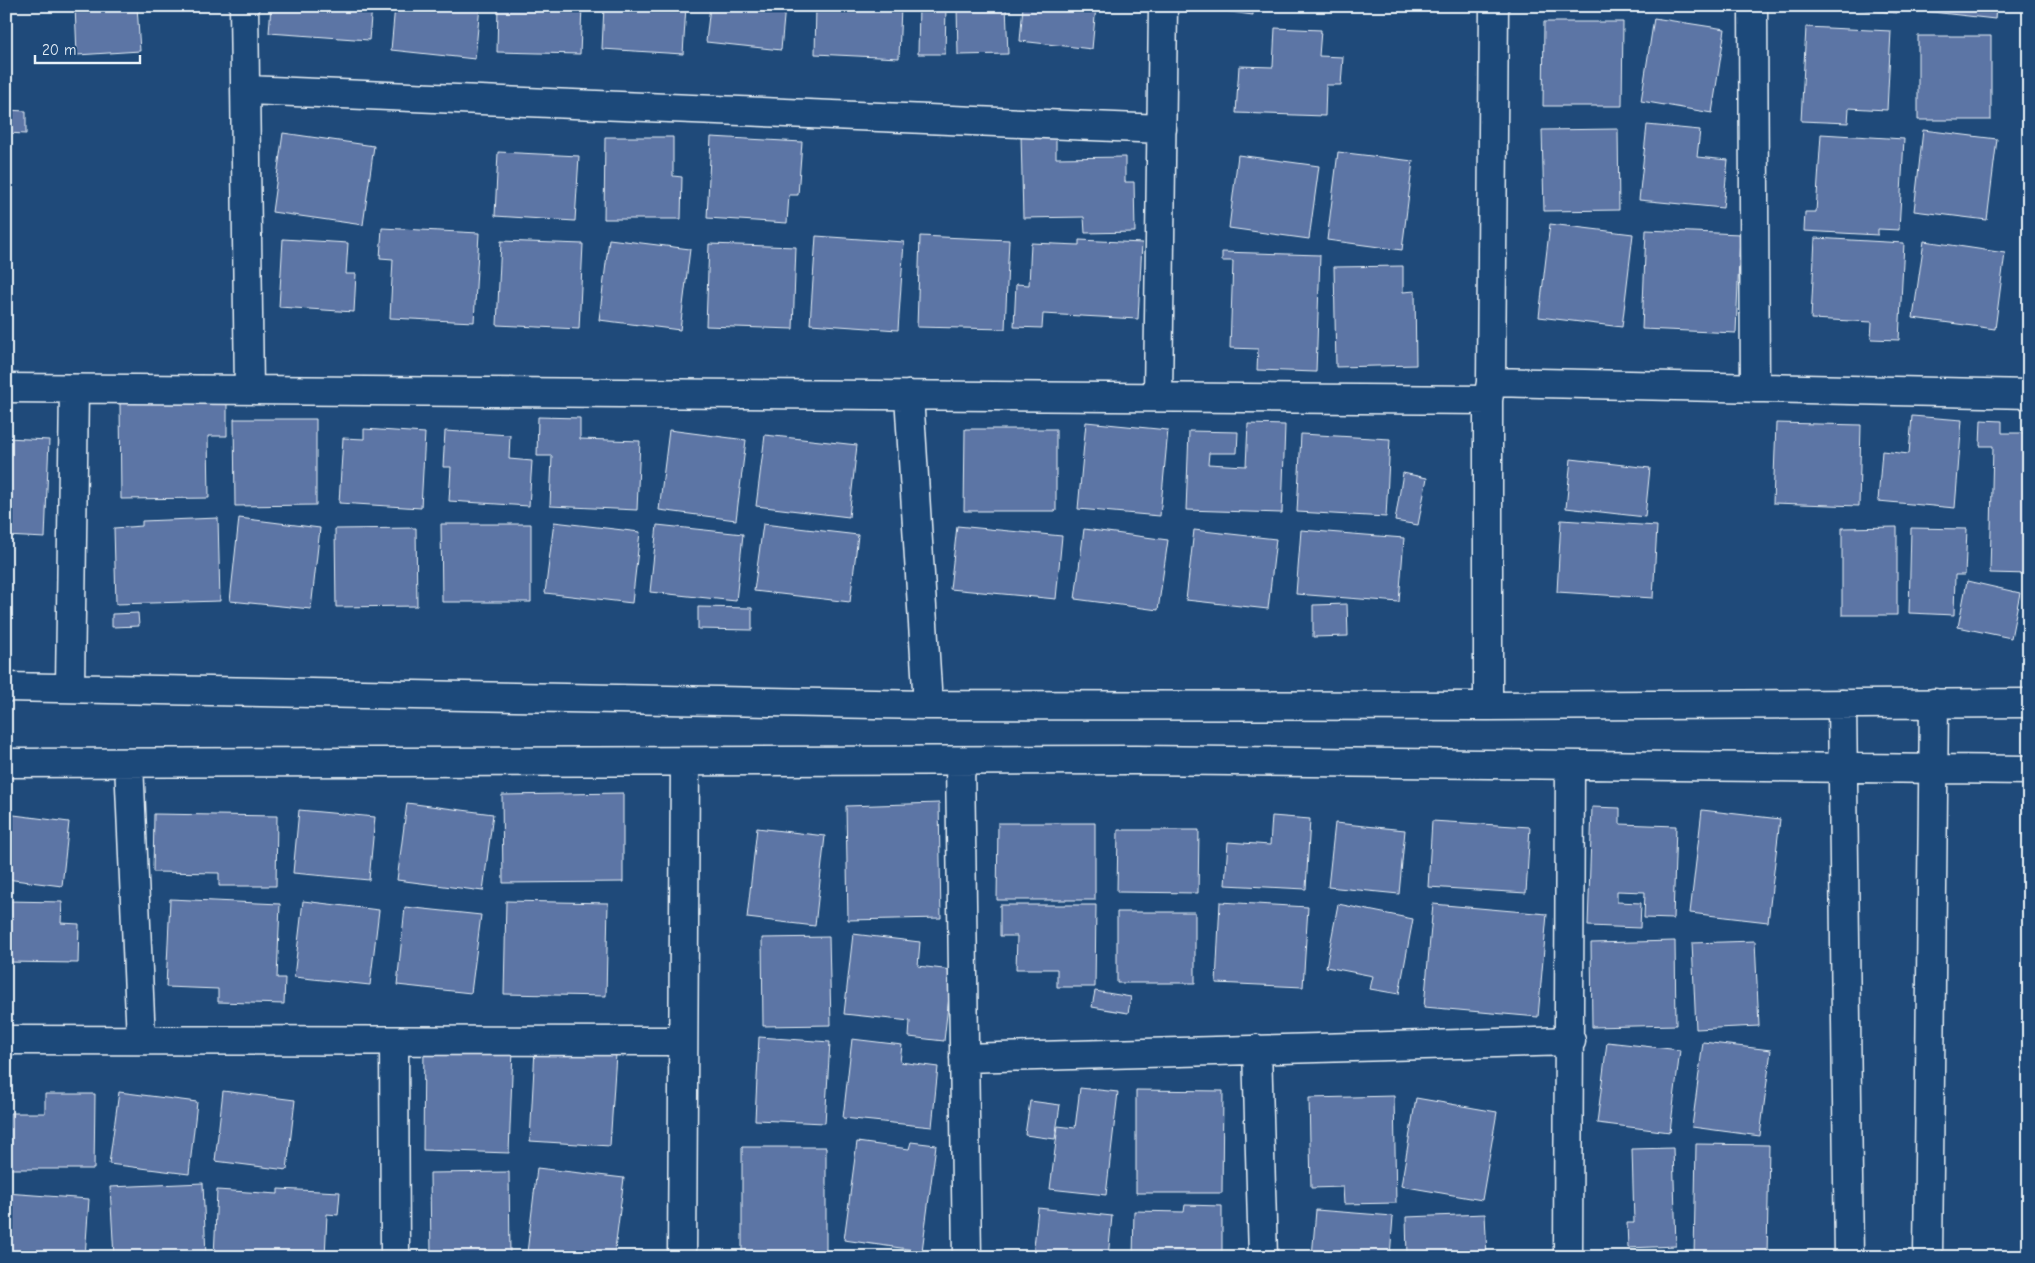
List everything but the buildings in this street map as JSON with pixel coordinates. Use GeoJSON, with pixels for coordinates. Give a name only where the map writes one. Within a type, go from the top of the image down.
{"type":"FeatureCollection","features":[{"type":"Feature","properties":{"kind":"street"},"geometry":{"type":"LineString","coordinates":[[244,6],[249,390]]}},
{"type":"Feature","properties":{"kind":"street"},"geometry":{"type":"LineString","coordinates":[[1158,397],[1163,6]]}},
{"type":"Feature","properties":{"kind":"street"},"geometry":{"type":"LineString","coordinates":[[1488,706],[1489,391],[1494,6]]}},
{"type":"Feature","properties":{"kind":"street"},"geometry":{"type":"LineString","coordinates":[[1753,6],[1755,388]]}},
{"type":"Feature","properties":{"kind":"street"},"geometry":{"type":"LineString","coordinates":[[246,90],[1162,128]]}},
{"type":"Feature","properties":{"kind":"street"},"geometry":{"type":"LineString","coordinates":[[6,388],[1158,397],[1755,388],[2029,394]]}},
{"type":"Feature","properties":{"kind":"street"},"geometry":{"type":"LineString","coordinates":[[70,686],[74,389]]}},
{"type":"Feature","properties":{"kind":"street"},"geometry":{"type":"LineString","coordinates":[[909,395],[928,705]]}},
{"type":"Feature","properties":{"kind":"street"},"geometry":{"type":"LineString","coordinates":[[6,687],[70,686],[928,705],[1488,706],[2029,703]]}},
{"type":"Feature","properties":{"kind":"street"},"geometry":{"type":"LineString","coordinates":[[1928,1257],[1934,703]]}},
{"type":"Feature","properties":{"kind":"street"},"geometry":{"type":"LineString","coordinates":[[1842,704],[1848,1257]]}},
{"type":"Feature","properties":{"kind":"street"},"geometry":{"type":"LineString","coordinates":[[6,763],[960,761],[2029,770]]}},
{"type":"Feature","properties":{"kind":"street"},"geometry":{"type":"LineString","coordinates":[[960,761],[967,1257]]}},
{"type":"Feature","properties":{"kind":"street"},"geometry":{"type":"LineString","coordinates":[[682,1257],[685,762]]}},
{"type":"Feature","properties":{"kind":"street"},"geometry":{"type":"LineString","coordinates":[[129,763],[142,1040]]}},
{"type":"Feature","properties":{"kind":"street"},"geometry":{"type":"LineString","coordinates":[[1568,1257],[1570,765]]}},
{"type":"Feature","properties":{"kind":"street"},"geometry":{"type":"LineString","coordinates":[[6,1040],[683,1041]]}},
{"type":"Feature","properties":{"kind":"street"},"geometry":{"type":"LineString","coordinates":[[394,1041],[395,1257]]}},
{"type":"Feature","properties":{"kind":"street"},"geometry":{"type":"LineString","coordinates":[[964,1058],[1570,1041]]}},
{"type":"Feature","properties":{"kind":"street"},"geometry":{"type":"LineString","coordinates":[[1257,1050],[1263,1257]]}}]}
